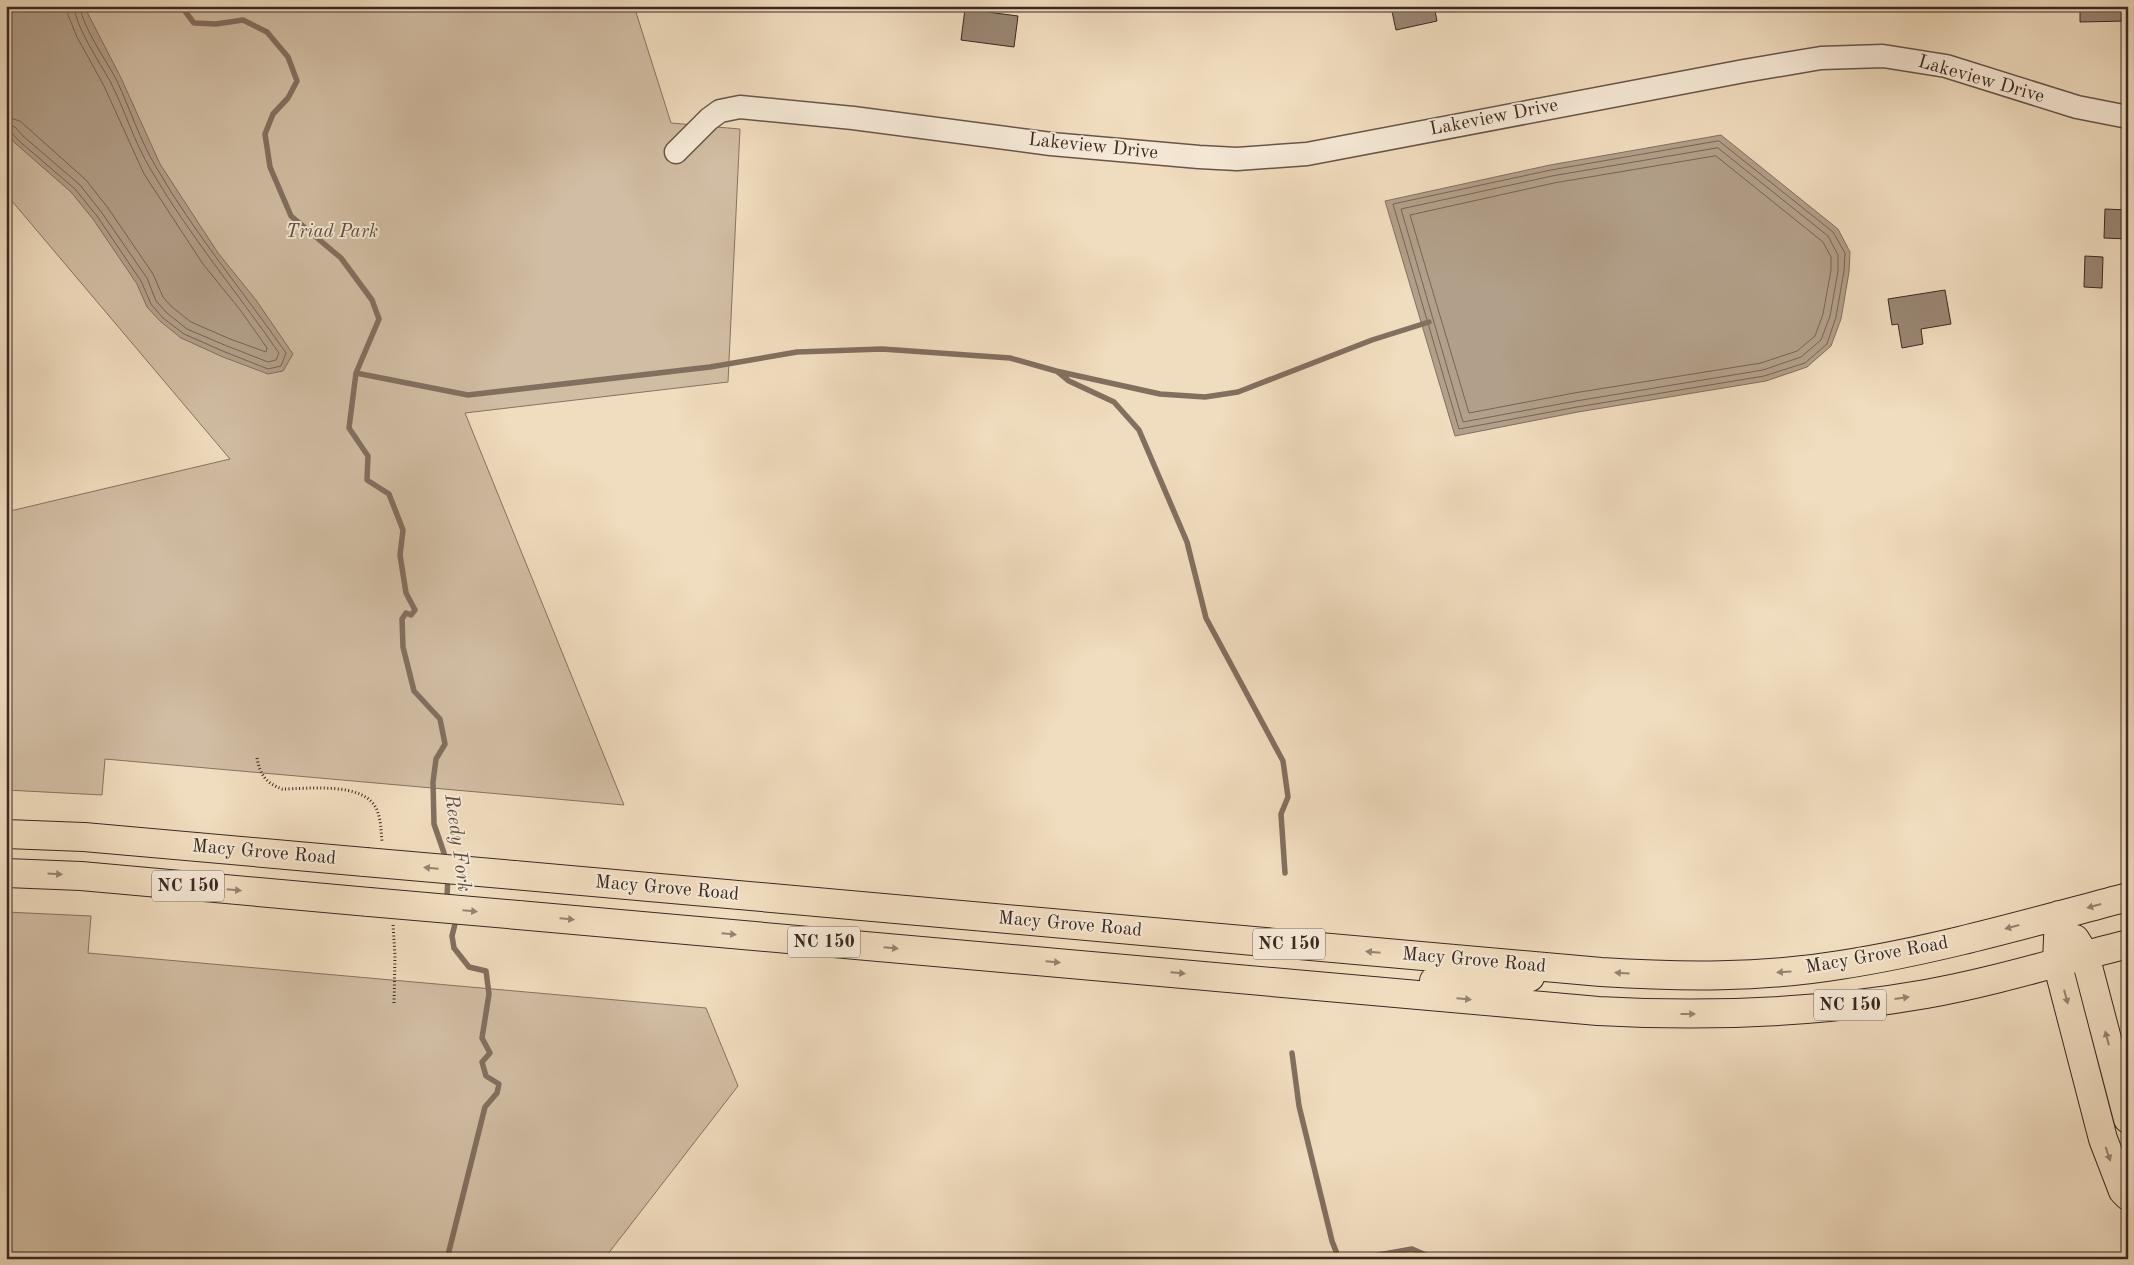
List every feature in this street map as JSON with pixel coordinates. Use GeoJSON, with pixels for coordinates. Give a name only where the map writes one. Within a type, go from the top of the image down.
{"type":"FeatureCollection","features":[{"type":"Feature","properties":{"kind":"main road","name":"Macy Grove Road"},"geometry":{"type":"LineString","coordinates":[[6,834],[84,837],[1601,972],[1671,975],[1721,975],[1800,970],[1840,965],[1918,950],[2128,897]]}},
{"type":"Feature","properties":{"kind":"main road"},"geometry":{"type":"LineString","coordinates":[[6,853],[237,851]]}},
{"type":"Feature","properties":{"kind":"main road","name":"Macy Grove Road"},"geometry":{"type":"LineString","coordinates":[[6,873],[81,876],[1598,1011],[1722,1014],[1837,1006],[1926,994],[2128,944]]}},
{"type":"Feature","properties":{"kind":"main road"},"geometry":{"type":"LineString","coordinates":[[2060,915],[2085,955],[2128,1119]]}},
{"type":"Feature","properties":{"kind":"main road"},"geometry":{"type":"LineString","coordinates":[[2060,915],[2057,962],[2103,1139],[2123,1191],[2128,1196]]}},
{"type":"Feature","properties":{"kind":"main road"},"geometry":{"type":"LineString","coordinates":[[1346,988],[1454,980],[1518,983],[1530,977],[1534,966]]}},
{"type":"Feature","properties":{"kind":"street","name":"Lakeview Drive"},"geometry":{"type":"LineString","coordinates":[[676,152],[709,118],[720,111],[740,107],[853,118],[1051,144],[1237,159],[1306,154],[1811,60],[1883,56],[1946,66],[2077,107],[2128,117]]}},
{"type":"Feature","properties":{"kind":"green space","name":"Triad Park"},"geometry":{"type":"Polygon","coordinates":[[[6,6],[634,6],[671,123],[740,129],[728,382],[465,413],[624,805],[105,759],[102,795],[6,790],[6,512],[230,459],[6,194],[6,6]]]}},
{"type":"Feature","properties":{"kind":"green space"},"geometry":{"type":"Polygon","coordinates":[[[6,912],[91,916],[88,953],[706,1008],[738,1086],[604,1259],[6,1259],[6,912]]]}},
{"type":"Feature","properties":{"kind":"water"},"geometry":{"type":"Polygon","coordinates":[[[6,6],[84,6],[121,78],[160,164],[218,253],[256,300],[293,354],[283,371],[268,374],[223,357],[181,338],[160,321],[147,307],[137,284],[93,219],[71,192],[6,133],[6,6]]]}},
{"type":"Feature","properties":{"kind":"water"},"geometry":{"type":"Polygon","coordinates":[[[1721,135],[1838,229],[1850,252],[1849,272],[1841,319],[1831,346],[1807,367],[1766,381],[1578,412],[1455,436],[1385,201],[1550,165],[1721,135]]]}},
{"type":"Feature","properties":{"kind":"building"},"geometry":{"type":"Polygon","coordinates":[[[1434,6],[1437,21],[1396,30],[1391,7],[1434,6]]]}},
{"type":"Feature","properties":{"kind":"building"},"geometry":{"type":"Polygon","coordinates":[[[2080,6],[2128,6],[2128,21],[2080,22],[2080,6]]]}},
{"type":"Feature","properties":{"kind":"building"},"geometry":{"type":"Polygon","coordinates":[[[965,9],[1018,16],[1014,47],[961,40],[965,9]]]}},
{"type":"Feature","properties":{"kind":"building"},"geometry":{"type":"Polygon","coordinates":[[[2105,209],[2128,210],[2128,239],[2104,238],[2105,209]]]}},
{"type":"Feature","properties":{"kind":"building"},"geometry":{"type":"Polygon","coordinates":[[[2085,256],[2103,257],[2102,288],[2084,287],[2085,256]]]}},
{"type":"Feature","properties":{"kind":"building"},"geometry":{"type":"Polygon","coordinates":[[[1945,290],[1951,324],[1921,329],[1923,344],[1902,348],[1898,324],[1892,325],[1888,299],[1945,290]]]}},
{"type":"Feature","properties":{"kind":"waterway","name":"Reedy Fork"},"geometry":{"type":"LineString","coordinates":[[181,6],[194,23],[216,24],[243,20],[267,32],[288,57],[297,81],[288,98],[273,114],[265,134],[270,167],[291,216],[341,258],[372,300],[379,319],[356,373],[349,428],[368,456],[367,480],[389,494],[403,530],[400,555],[406,593],[415,610],[411,615],[406,613],[402,619],[403,647],[414,691],[440,719],[445,744],[436,759],[433,782],[434,824],[444,853],[442,863]]}},
{"type":"Feature","properties":{"kind":"waterway"},"geometry":{"type":"LineString","coordinates":[[356,373],[468,395],[710,367],[797,352],[882,349],[1010,358],[1056,371],[1160,394],[1205,397],[1238,392],[1372,340],[1429,322]]}},
{"type":"Feature","properties":{"kind":"waterway"},"geometry":{"type":"LineString","coordinates":[[1058,372],[1069,381],[1114,402],[1139,430],[1187,542],[1206,618],[1283,761],[1288,797],[1281,814],[1285,873]]}},
{"type":"Feature","properties":{"kind":"waterway","name":"Reedy Fork"},"geometry":{"type":"LineString","coordinates":[[448,875],[448,901]]}},
{"type":"Feature","properties":{"kind":"waterway","name":"Reedy Fork"},"geometry":{"type":"LineString","coordinates":[[447,1259],[485,1107],[497,1093],[499,1084],[486,1076],[482,1062],[490,1053],[482,1038],[489,994],[486,971],[469,967],[454,948],[452,936],[456,920],[455,916]]}},
{"type":"Feature","properties":{"kind":"waterway"},"geometry":{"type":"LineString","coordinates":[[1292,1053],[1299,1106],[1332,1241],[1339,1259]]}},
{"type":"Feature","properties":{"kind":"waterway"},"geometry":{"type":"LineString","coordinates":[[1356,1259],[1412,1249],[1435,1259]]}}]}
